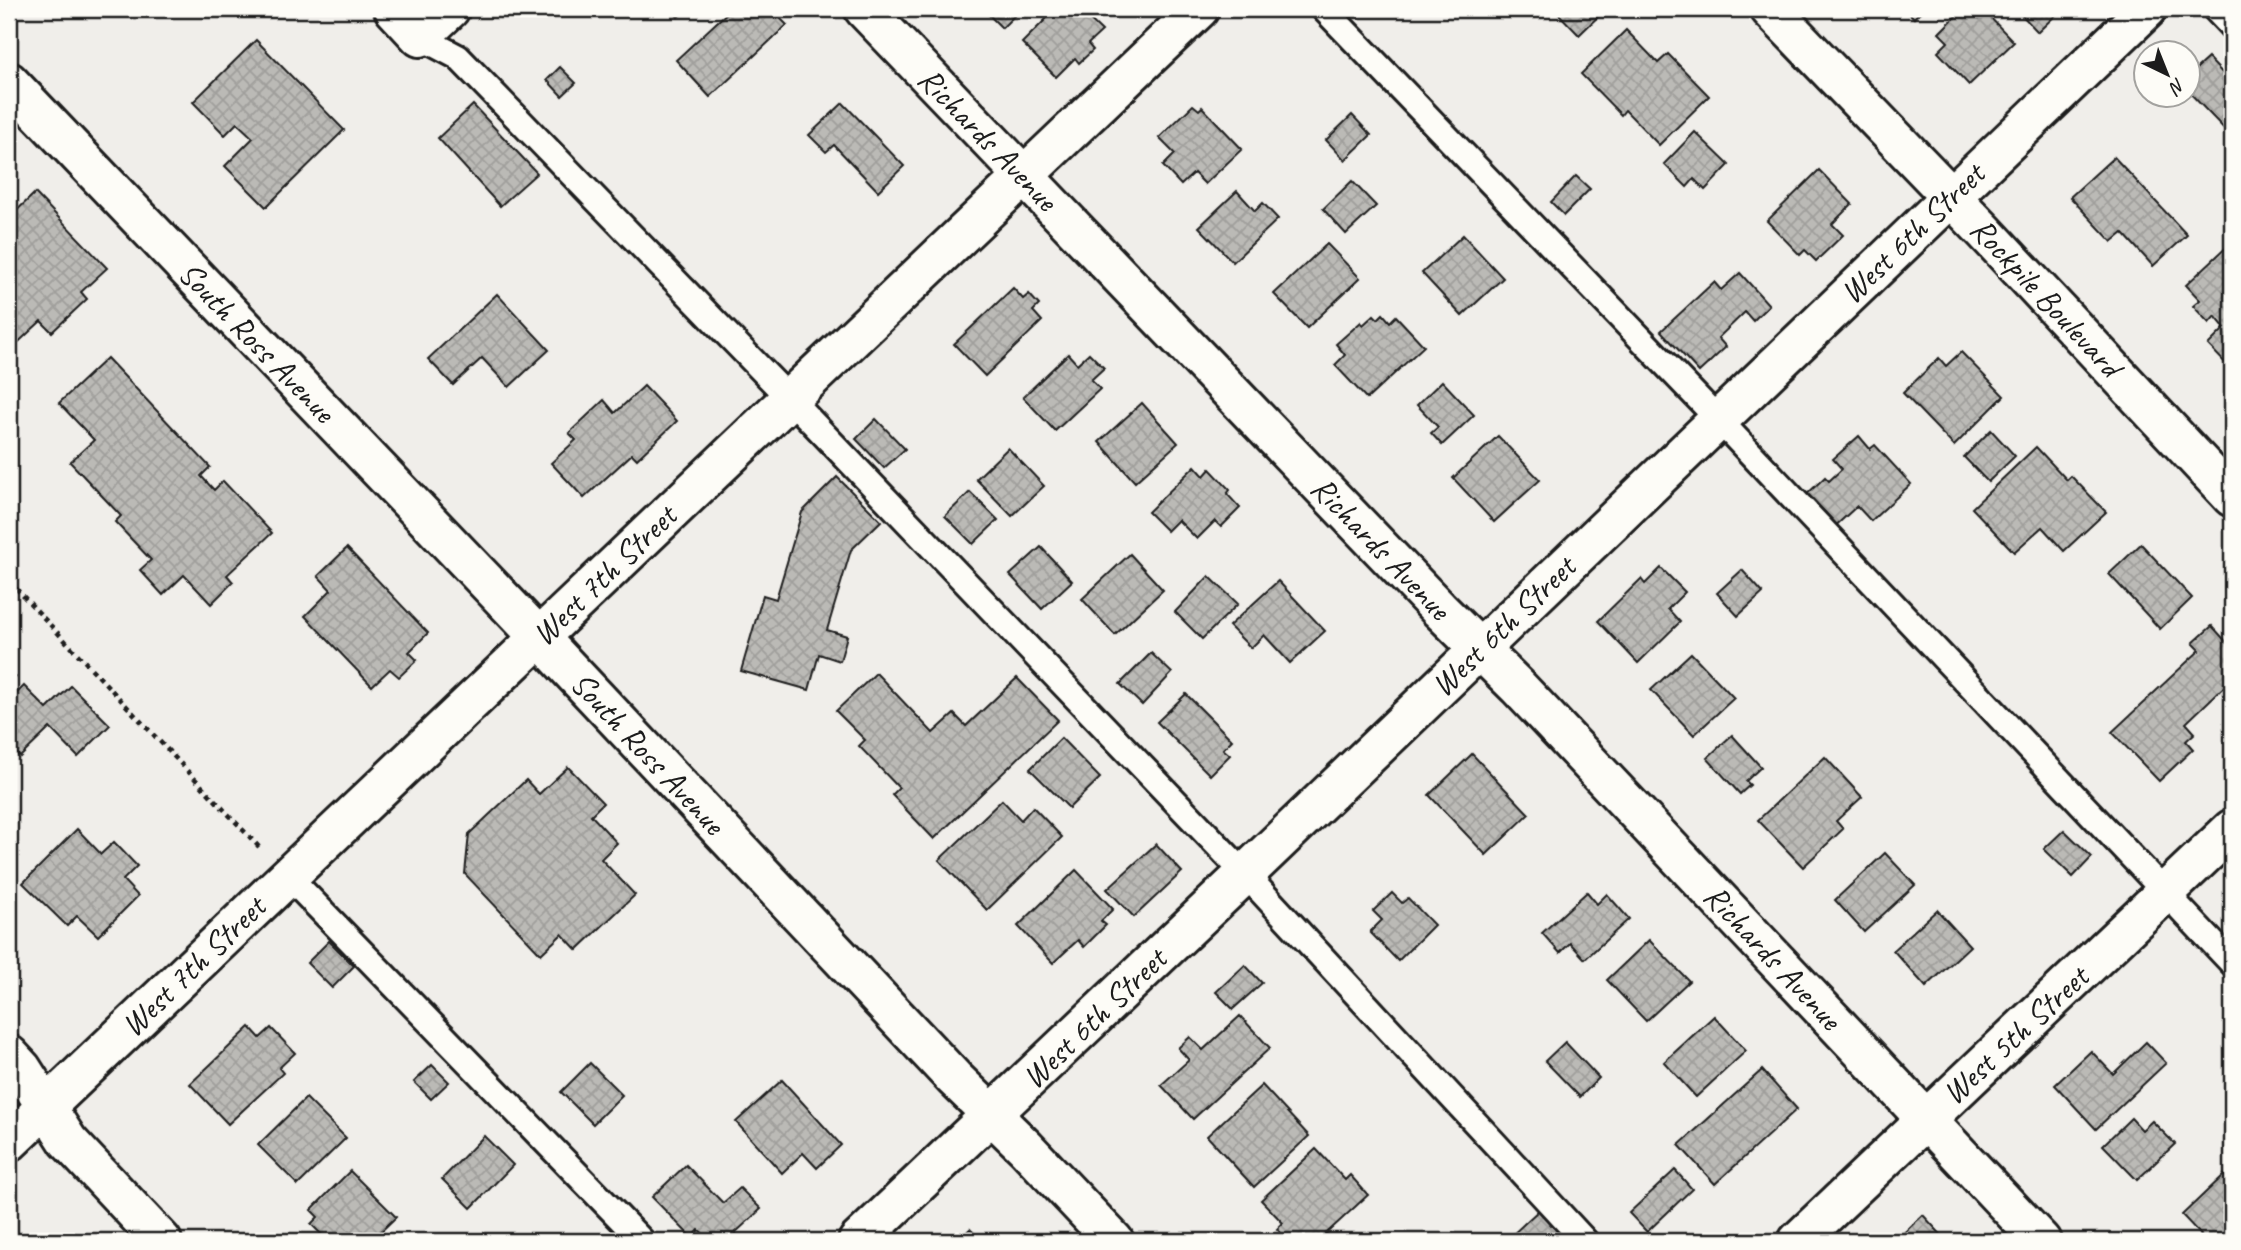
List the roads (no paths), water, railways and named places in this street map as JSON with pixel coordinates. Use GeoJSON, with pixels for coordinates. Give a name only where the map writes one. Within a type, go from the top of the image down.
{"type":"FeatureCollection","features":[{"type":"Feature","properties":{"kind":"street"},"geometry":{"type":"LineString","coordinates":[[394,9],[420,37],[450,9]]}},
{"type":"Feature","properties":{"kind":"street","name":"Richards Avenue"},"geometry":{"type":"LineString","coordinates":[[864,9],[1420,589],[1518,687],[2041,1241]]}},
{"type":"Feature","properties":{"kind":"street","name":"West 7th Street"},"geometry":{"type":"LineString","coordinates":[[9,1142],[1199,9]]}},
{"type":"Feature","properties":{"kind":"street","name":"Rockpile Boulevard"},"geometry":{"type":"LineString","coordinates":[[1770,9],[1950,196],[2232,497]]}},
{"type":"Feature","properties":{"kind":"street","name":"West 6th Street"},"geometry":{"type":"LineString","coordinates":[[858,1241],[2147,9]]}},
{"type":"Feature","properties":{"kind":"street","name":"South Ross Avenue"},"geometry":{"type":"LineString","coordinates":[[9,82],[1114,1241]]}},
{"type":"Feature","properties":{"kind":"street","name":"West 5th Street"},"geometry":{"type":"LineString","coordinates":[[1798,1241],[2232,829]]}},
{"type":"Feature","properties":{"kind":"street"},"geometry":{"type":"LineString","coordinates":[[9,1055],[22,1069],[68,1141],[162,1241]]}},
{"type":"Feature","properties":{"kind":"lane"},"geometry":{"type":"LineString","coordinates":[[1324,9],[1718,419],[2232,963]]}},
{"type":"Feature","properties":{"kind":"lane"},"geometry":{"type":"LineString","coordinates":[[2215,9],[2232,27]]}},
{"type":"Feature","properties":{"kind":"lane"},"geometry":{"type":"LineString","coordinates":[[420,37],[458,57],[789,398],[1245,874],[1585,1241]]}},
{"type":"Feature","properties":{"kind":"lane"},"geometry":{"type":"LineString","coordinates":[[287,875],[642,1241]]}}]}
